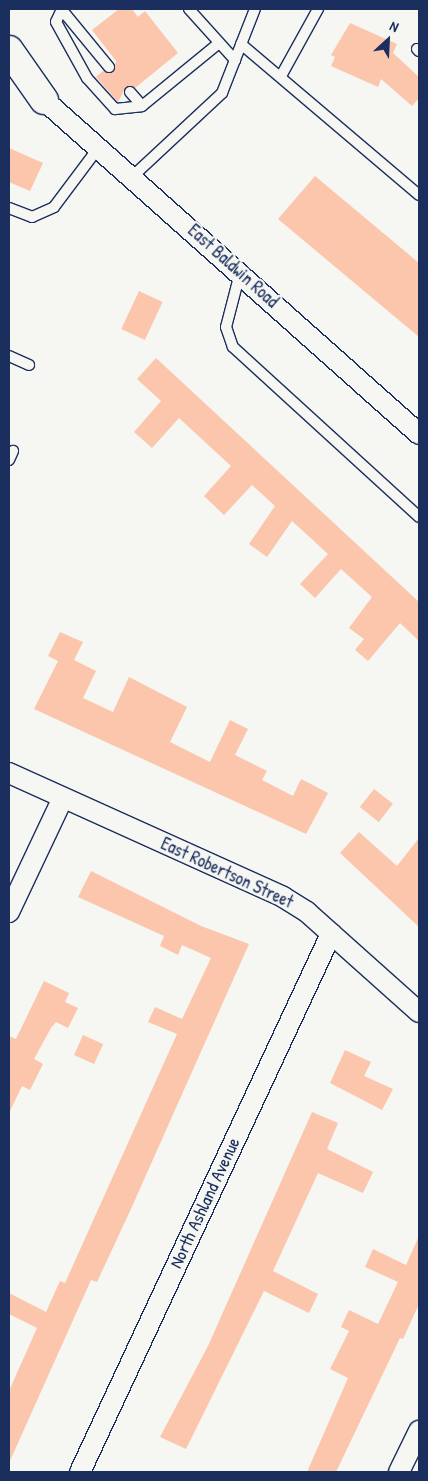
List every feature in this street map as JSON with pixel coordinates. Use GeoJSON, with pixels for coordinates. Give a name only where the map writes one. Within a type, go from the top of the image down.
{"type":"FeatureCollection","features":[{"type":"Feature","properties":{"kind":"main road"},"geometry":{"type":"LineString","coordinates":[[9,50],[44,100]]}},
{"type":"Feature","properties":{"kind":"main road"},"geometry":{"type":"LineString","coordinates":[[9,82],[44,100]]}},
{"type":"Feature","properties":{"kind":"street","name":"East Baldwin Road"},"geometry":{"type":"LineString","coordinates":[[44,100],[133,176],[419,434]]}},
{"type":"Feature","properties":{"kind":"street","name":"East Robertson Street"},"geometry":{"type":"LineString","coordinates":[[9,773],[283,897],[331,934],[419,1012]]}},
{"type":"Feature","properties":{"kind":"street"},"geometry":{"type":"LineString","coordinates":[[9,912],[63,798]]}},
{"type":"Feature","properties":{"kind":"street","name":"North Ashland Avenue"},"geometry":{"type":"LineString","coordinates":[[80,1472],[331,934]]}},
{"type":"Feature","properties":{"kind":"street"},"geometry":{"type":"LineString","coordinates":[[400,1472],[419,1431]]}},
{"type":"Feature","properties":{"kind":"lane"},"geometry":{"type":"LineString","coordinates":[[109,67],[62,9],[56,22],[87,78],[115,109],[142,106],[219,43]]}},
{"type":"Feature","properties":{"kind":"lane"},"geometry":{"type":"LineString","coordinates":[[189,9],[235,60]]}},
{"type":"Feature","properties":{"kind":"lane"},"geometry":{"type":"LineString","coordinates":[[133,176],[222,93],[255,9]]}},
{"type":"Feature","properties":{"kind":"lane"},"geometry":{"type":"LineString","coordinates":[[281,76],[318,9]]}},
{"type":"Feature","properties":{"kind":"lane"},"geometry":{"type":"LineString","coordinates":[[241,44],[419,195]]}},
{"type":"Feature","properties":{"kind":"lane"},"geometry":{"type":"LineString","coordinates":[[130,92],[142,106]]}},
{"type":"Feature","properties":{"kind":"lane"},"geometry":{"type":"LineString","coordinates":[[9,208],[32,217],[54,207],[99,147]]}},
{"type":"Feature","properties":{"kind":"lane"},"geometry":{"type":"LineString","coordinates":[[240,272],[226,327],[233,347],[419,517]]}},
{"type":"Feature","properties":{"kind":"lane"},"geometry":{"type":"LineString","coordinates":[[9,356],[29,365]]}},
{"type":"Feature","properties":{"kind":"building"},"geometry":{"type":"Polygon","coordinates":[[[119,9],[132,9],[138,17],[145,11],[178,53],[135,88],[126,87],[118,102],[96,77],[103,71],[113,73],[116,61],[92,30],[119,9]]]}},
{"type":"Feature","properties":{"kind":"building"},"geometry":{"type":"Polygon","coordinates":[[[350,23],[397,44],[393,53],[419,77],[419,98],[412,106],[381,79],[378,87],[331,66],[335,57],[331,55],[350,23]]]}},
{"type":"Feature","properties":{"kind":"building"},"geometry":{"type":"Polygon","coordinates":[[[9,148],[43,163],[30,191],[9,182],[9,148]]]}},
{"type":"Feature","properties":{"kind":"building"},"geometry":{"type":"Polygon","coordinates":[[[315,176],[419,263],[419,337],[278,219],[315,176]]]}},
{"type":"Feature","properties":{"kind":"building"},"geometry":{"type":"Polygon","coordinates":[[[139,291],[163,302],[145,340],[121,329],[139,291]]]}},
{"type":"Feature","properties":{"kind":"building"},"geometry":{"type":"Polygon","coordinates":[[[156,358],[419,602],[419,641],[400,623],[368,661],[355,650],[364,639],[349,628],[372,597],[341,569],[315,598],[300,584],[328,554],[292,521],[267,557],[249,544],[275,506],[252,485],[224,515],[204,496],[231,466],[179,418],[152,448],[134,432],[161,401],[137,379],[156,358]]]}},
{"type":"Feature","properties":{"kind":"building"},"geometry":{"type":"Polygon","coordinates":[[[60,632],[83,642],[74,660],[96,671],[83,698],[113,712],[129,677],[187,707],[170,742],[210,762],[230,720],[248,729],[235,755],[267,771],[262,780],[293,796],[301,779],[328,793],[306,834],[34,709],[58,661],[48,656],[60,632]]]}},
{"type":"Feature","properties":{"kind":"building"},"geometry":{"type":"Polygon","coordinates":[[[374,789],[393,804],[379,822],[360,807],[374,789]]]}},
{"type":"Feature","properties":{"kind":"building"},"geometry":{"type":"Polygon","coordinates":[[[359,832],[397,866],[419,838],[419,927],[340,853],[359,832]]]}},
{"type":"Feature","properties":{"kind":"building"},"geometry":{"type":"Polygon","coordinates":[[[91,871],[201,926],[249,944],[130,1211],[97,1282],[91,1280],[9,1463],[9,1391],[37,1328],[9,1314],[9,1293],[46,1312],[60,1281],[65,1283],[177,1034],[148,1022],[155,1007],[182,1019],[211,958],[182,945],[178,955],[160,946],[164,936],[78,897],[91,871]]]}},
{"type":"Feature","properties":{"kind":"building"},"geometry":{"type":"Polygon","coordinates":[[[44,981],[69,993],[65,1002],[78,1008],[68,1028],[56,1022],[51,1028],[34,1059],[43,1064],[30,1090],[22,1086],[9,1113],[9,1036],[16,1039],[44,981]]]}},
{"type":"Feature","properties":{"kind":"building"},"geometry":{"type":"Polygon","coordinates":[[[83,1035],[103,1044],[94,1064],[74,1055],[83,1035]]]}},
{"type":"Feature","properties":{"kind":"building"},"geometry":{"type":"Polygon","coordinates":[[[345,1050],[371,1062],[364,1076],[393,1089],[382,1110],[330,1083],[345,1050]]]}},
{"type":"Feature","properties":{"kind":"building"},"geometry":{"type":"Polygon","coordinates":[[[312,1112],[338,1123],[327,1149],[373,1172],[363,1193],[318,1173],[273,1271],[318,1294],[309,1313],[264,1291],[186,1449],[160,1437],[208,1346],[312,1112]]]}},
{"type":"Feature","properties":{"kind":"building"},"geometry":{"type":"Polygon","coordinates":[[[419,1236],[419,1304],[403,1339],[400,1338],[336,1472],[307,1472],[348,1378],[330,1369],[349,1331],[341,1327],[349,1310],[378,1324],[398,1282],[365,1267],[373,1249],[406,1265],[419,1236]]]}}]}
